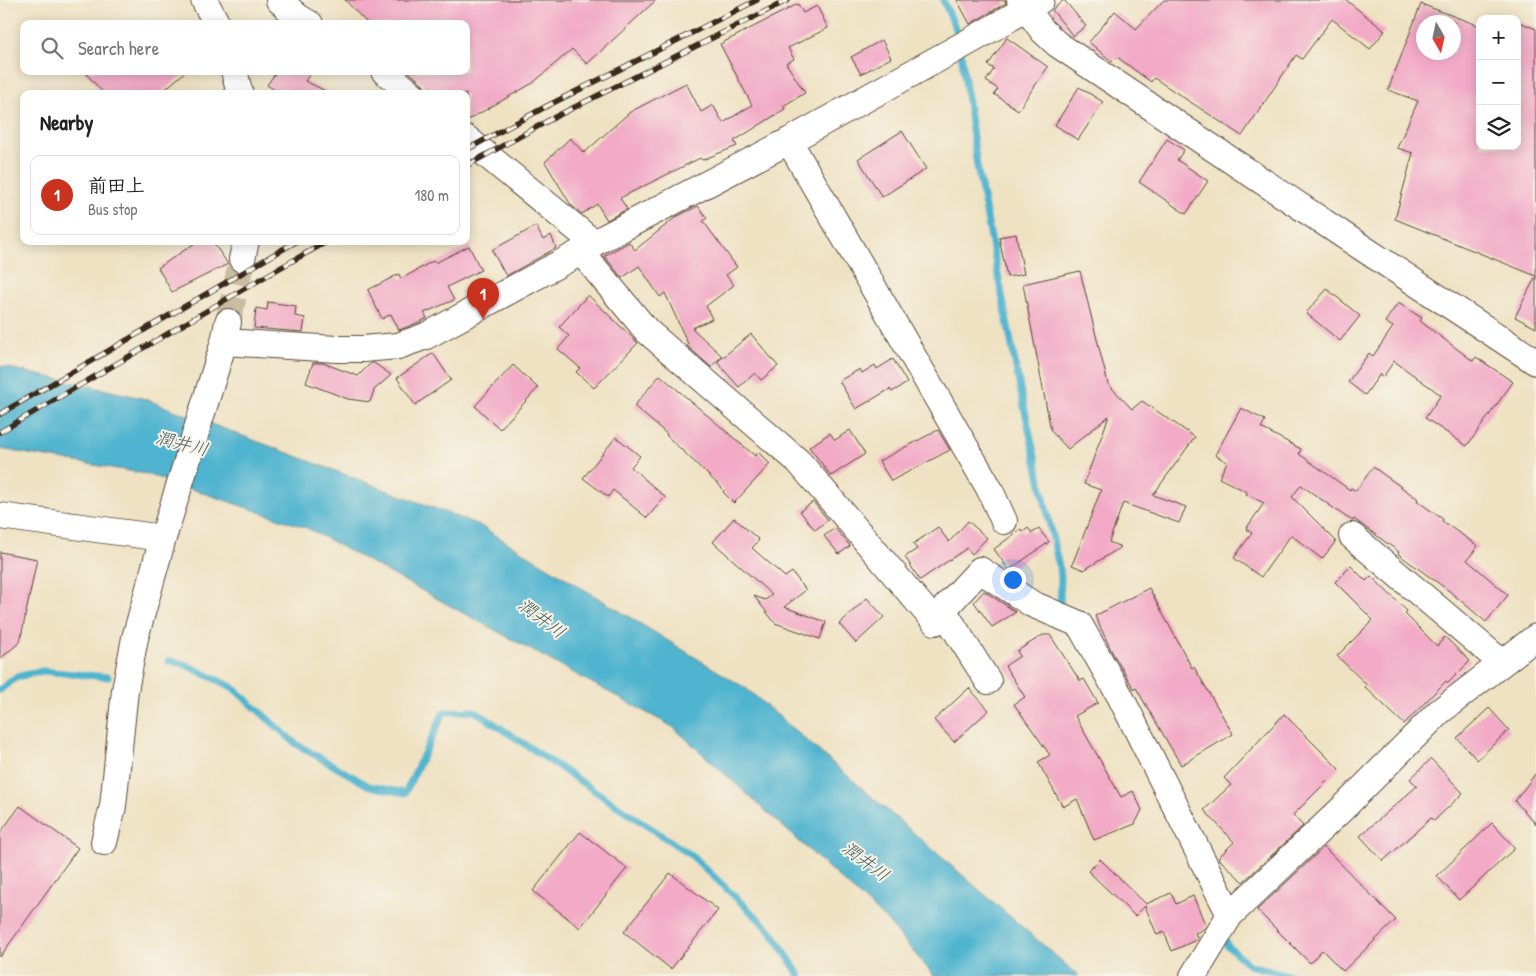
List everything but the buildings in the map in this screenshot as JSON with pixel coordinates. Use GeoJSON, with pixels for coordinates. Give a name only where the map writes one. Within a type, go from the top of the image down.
{"type":"FeatureCollection","features":[{"type":"Feature","properties":{"kind":"street"},"geometry":{"type":"LineString","coordinates":[[204,0],[214,20]]}},
{"type":"Feature","properties":{"kind":"street"},"geometry":{"type":"LineString","coordinates":[[279,0],[303,20]]}},
{"type":"Feature","properties":{"kind":"street"},"geometry":{"type":"LineString","coordinates":[[104,842],[113,806],[130,658],[163,538],[226,332],[337,349],[398,346],[426,336],[790,142],[963,45],[1029,3],[1043,31],[1057,44],[1348,240],[1536,362]]}},
{"type":"Feature","properties":{"kind":"street"},"geometry":{"type":"LineString","coordinates":[[235,75],[239,90]]}},
{"type":"Feature","properties":{"kind":"street"},"geometry":{"type":"LineString","coordinates":[[389,75],[407,90]]}},
{"type":"Feature","properties":{"kind":"street"},"geometry":{"type":"LineString","coordinates":[[470,142],[588,248],[647,331],[799,462],[935,622],[980,570],[1032,604],[1079,624],[1120,696],[1225,923]]}},
{"type":"Feature","properties":{"kind":"street"},"geometry":{"type":"LineString","coordinates":[[790,142],[989,488],[1004,521]]}},
{"type":"Feature","properties":{"kind":"street"},"geometry":{"type":"LineString","coordinates":[[0,516],[163,538]]}},
{"type":"Feature","properties":{"kind":"street"},"geometry":{"type":"LineString","coordinates":[[1352,536],[1501,662]]}},
{"type":"Feature","properties":{"kind":"street"},"geometry":{"type":"LineString","coordinates":[[944,610],[988,680]]}},
{"type":"Feature","properties":{"kind":"street"},"geometry":{"type":"LineString","coordinates":[[1193,976],[1225,923],[1439,712],[1501,662],[1536,637]]}},
{"type":"Feature","properties":{"kind":"water","name":"潤井川"},"geometry":{"type":"Polygon","coordinates":[[[0,366],[142,398],[479,525],[747,689],[1079,976],[934,976],[887,921],[673,727],[307,528],[147,474],[0,449],[0,366]]]}},
{"type":"Feature","properties":{"kind":"waterway"},"geometry":{"type":"LineString","coordinates":[[943,0],[960,41]]}},
{"type":"Feature","properties":{"kind":"waterway"},"geometry":{"type":"LineString","coordinates":[[961,52],[977,166],[1020,388],[1061,576],[1060,609]]}},
{"type":"Feature","properties":{"kind":"waterway"},"geometry":{"type":"LineString","coordinates":[[169,661],[184,664],[232,687],[296,744],[369,786],[405,793],[444,712],[475,711],[691,855],[771,931],[800,976]]}},
{"type":"Feature","properties":{"kind":"waterway"},"geometry":{"type":"LineString","coordinates":[[0,690],[16,677],[42,671],[108,677]]}},
{"type":"Feature","properties":{"kind":"waterway"},"geometry":{"type":"LineString","coordinates":[[1224,938],[1227,945],[1249,965],[1293,976]]}},
{"type":"Feature","properties":{"kind":"tunnel"},"geometry":{"type":"LineString","coordinates":[[228,322],[242,259]]}},
{"type":"Feature","properties":{"kind":"railway"},"geometry":{"type":"LineString","coordinates":[[470,148],[547,106],[757,0]]}},
{"type":"Feature","properties":{"kind":"railway"},"geometry":{"type":"LineString","coordinates":[[470,164],[555,117],[788,0]]}},
{"type":"Feature","properties":{"kind":"railway"},"geometry":{"type":"LineString","coordinates":[[0,414],[290,245]]}},
{"type":"Feature","properties":{"kind":"railway"},"geometry":{"type":"LineString","coordinates":[[0,432],[321,245]]}},
{"type":"Feature","properties":{"kind":"place","name":"前田上"},"geometry":{"type":"Point","coordinates":[483,319]}}]}
